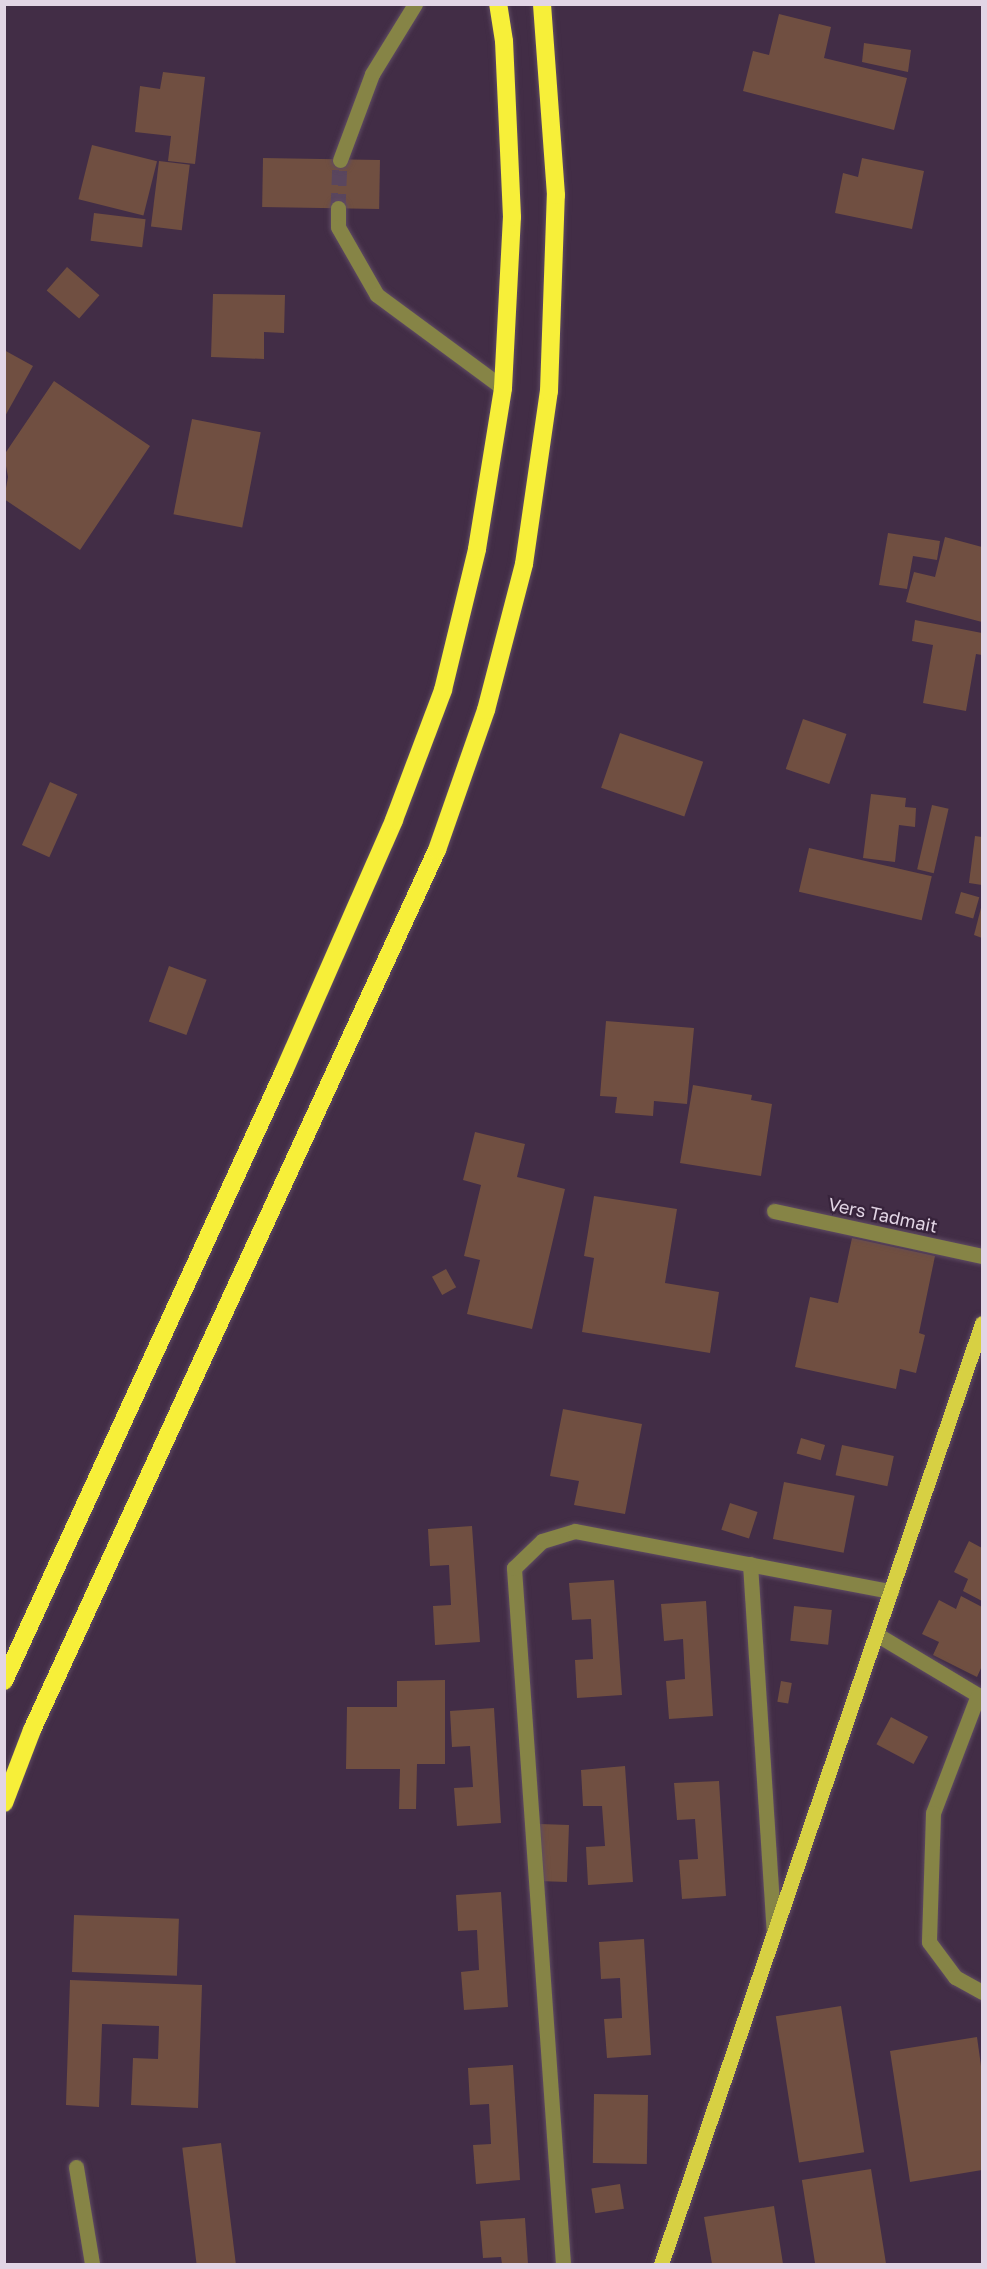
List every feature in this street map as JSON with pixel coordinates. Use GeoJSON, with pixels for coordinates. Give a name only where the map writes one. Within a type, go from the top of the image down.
{"type":"FeatureCollection","features":[{"type":"Feature","properties":{"kind":"highway"},"geometry":{"type":"LineString","coordinates":[[4,1682],[394,820],[443,690],[477,549],[503,388],[512,217],[504,41],[498,4]]}},
{"type":"Feature","properties":{"kind":"highway"},"geometry":{"type":"LineString","coordinates":[[4,1803],[51,1687],[436,850],[486,710],[524,564],[549,391],[556,195],[542,4]]}},
{"type":"Feature","properties":{"kind":"main road"},"geometry":{"type":"LineString","coordinates":[[661,2265],[982,1323]]}},
{"type":"Feature","properties":{"kind":"street"},"geometry":{"type":"LineString","coordinates":[[340,160],[372,74],[415,4]]}},
{"type":"Feature","properties":{"kind":"street"},"geometry":{"type":"LineString","coordinates":[[338,208],[338,227],[377,296],[503,388]]}},
{"type":"Feature","properties":{"kind":"street","name":"Vers Tadmait"},"geometry":{"type":"LineString","coordinates":[[774,1211],[982,1256]]}},
{"type":"Feature","properties":{"kind":"street"},"geometry":{"type":"LineString","coordinates":[[563,2265],[514,1568],[542,1541],[575,1531],[891,1591]]}},
{"type":"Feature","properties":{"kind":"street"},"geometry":{"type":"LineString","coordinates":[[750,1564],[774,1935]]}},
{"type":"Feature","properties":{"kind":"street"},"geometry":{"type":"LineString","coordinates":[[876,1634],[980,1696],[933,1813],[929,1942],[955,1977],[982,1992]]}},
{"type":"Feature","properties":{"kind":"street"},"geometry":{"type":"LineString","coordinates":[[76,2167],[92,2265]]}},
{"type":"Feature","properties":{"kind":"building"},"geometry":{"type":"Polygon","coordinates":[[[779,14],[831,27],[824,58],[907,78],[894,130],[743,91],[753,51],[769,55],[779,14]]]}},
{"type":"Feature","properties":{"kind":"building"},"geometry":{"type":"Polygon","coordinates":[[[864,43],[911,50],[908,72],[862,62],[864,43]]]}},
{"type":"Feature","properties":{"kind":"building"},"geometry":{"type":"Polygon","coordinates":[[[163,72],[205,77],[195,164],[168,161],[171,136],[135,132],[140,86],[160,89],[163,72]]]}},
{"type":"Feature","properties":{"kind":"building"},"geometry":{"type":"Polygon","coordinates":[[[92,145],[157,161],[143,216],[78,199],[92,145]]]}},
{"type":"Feature","properties":{"kind":"building"},"geometry":{"type":"Polygon","coordinates":[[[263,158],[380,160],[379,209],[262,207],[263,158]]]}},
{"type":"Feature","properties":{"kind":"building"},"geometry":{"type":"Polygon","coordinates":[[[862,158],[924,171],[912,229],[835,213],[843,173],[858,177],[862,158]]]}},
{"type":"Feature","properties":{"kind":"building"},"geometry":{"type":"Polygon","coordinates":[[[159,161],[190,165],[182,230],[151,227],[159,161]]]}},
{"type":"Feature","properties":{"kind":"building"},"geometry":{"type":"Polygon","coordinates":[[[94,213],[146,219],[142,247],[91,241],[94,213]]]}},
{"type":"Feature","properties":{"kind":"building"},"geometry":{"type":"Polygon","coordinates":[[[67,267],[99,295],[79,319],[47,290],[67,267]]]}},
{"type":"Feature","properties":{"kind":"building"},"geometry":{"type":"Polygon","coordinates":[[[213,294],[285,295],[284,333],[264,332],[264,359],[211,357],[213,294]]]}},
{"type":"Feature","properties":{"kind":"building"},"geometry":{"type":"Polygon","coordinates":[[[4,350],[33,366],[4,418],[4,350]]]}},
{"type":"Feature","properties":{"kind":"building"},"geometry":{"type":"Polygon","coordinates":[[[54,381],[150,446],[80,550],[4,499],[8,477],[4,455],[54,381]]]}},
{"type":"Feature","properties":{"kind":"building"},"geometry":{"type":"Polygon","coordinates":[[[192,419],[261,432],[242,528],[173,514],[192,419]]]}},
{"type":"Feature","properties":{"kind":"building"},"geometry":{"type":"Polygon","coordinates":[[[888,533],[940,541],[937,560],[913,556],[907,589],[879,585],[888,533]]]}},
{"type":"Feature","properties":{"kind":"building"},"geometry":{"type":"Polygon","coordinates":[[[945,537],[982,547],[982,622],[906,602],[914,572],[935,577],[945,537]]]}},
{"type":"Feature","properties":{"kind":"building"},"geometry":{"type":"Polygon","coordinates":[[[915,620],[982,633],[982,655],[976,654],[966,711],[923,703],[933,645],[912,641],[915,620]]]}},
{"type":"Feature","properties":{"kind":"building"},"geometry":{"type":"Polygon","coordinates":[[[803,719],[846,734],[829,784],[786,769],[803,719]]]}},
{"type":"Feature","properties":{"kind":"building"},"geometry":{"type":"Polygon","coordinates":[[[620,733],[703,762],[684,816],[601,788],[620,733]]]}},
{"type":"Feature","properties":{"kind":"building"},"geometry":{"type":"Polygon","coordinates":[[[50,782],[77,794],[49,857],[22,845],[50,782]]]}},
{"type":"Feature","properties":{"kind":"building"},"geometry":{"type":"Polygon","coordinates":[[[871,794],[906,798],[905,807],[916,808],[915,827],[899,825],[895,862],[863,858],[871,794]]]}},
{"type":"Feature","properties":{"kind":"building"},"geometry":{"type":"Polygon","coordinates":[[[932,805],[949,809],[934,873],[917,869],[932,805]]]}},
{"type":"Feature","properties":{"kind":"building"},"geometry":{"type":"Polygon","coordinates":[[[975,836],[982,837],[982,885],[969,883],[975,836]]]}},
{"type":"Feature","properties":{"kind":"building"},"geometry":{"type":"Polygon","coordinates":[[[809,848],[932,876],[922,920],[799,892],[809,848]]]}},
{"type":"Feature","properties":{"kind":"building"},"geometry":{"type":"Polygon","coordinates":[[[961,892],[979,897],[973,918],[955,913],[961,892]]]}},
{"type":"Feature","properties":{"kind":"building"},"geometry":{"type":"Polygon","coordinates":[[[982,904],[982,938],[974,935],[982,904]]]}},
{"type":"Feature","properties":{"kind":"building"},"geometry":{"type":"Polygon","coordinates":[[[169,966],[207,980],[186,1035],[149,1021],[169,966]]]}},
{"type":"Feature","properties":{"kind":"building"},"geometry":{"type":"Polygon","coordinates":[[[606,1021],[694,1028],[687,1104],[654,1101],[653,1116],[615,1113],[617,1097],[600,1096],[606,1021]]]}},
{"type":"Feature","properties":{"kind":"building"},"geometry":{"type":"Polygon","coordinates":[[[693,1085],[752,1095],[751,1100],[772,1104],[761,1176],[680,1163],[693,1085]]]}},
{"type":"Feature","properties":{"kind":"building"},"geometry":{"type":"Polygon","coordinates":[[[475,1132],[525,1144],[517,1177],[565,1189],[532,1329],[467,1314],[480,1260],[464,1256],[481,1185],[463,1180],[475,1132]]]}},
{"type":"Feature","properties":{"kind":"building"},"geometry":{"type":"Polygon","coordinates":[[[594,1196],[677,1209],[665,1283],[719,1292],[710,1353],[582,1332],[594,1258],[584,1256],[594,1196]]]}},
{"type":"Feature","properties":{"kind":"building"},"geometry":{"type":"Polygon","coordinates":[[[852,1238],[935,1256],[919,1333],[925,1335],[916,1373],[900,1369],[896,1389],[795,1367],[810,1297],[838,1303],[852,1238]]]}},
{"type":"Feature","properties":{"kind":"building"},"geometry":{"type":"Polygon","coordinates":[[[446,1269],[456,1287],[442,1295],[432,1277],[446,1269]]]}},
{"type":"Feature","properties":{"kind":"building"},"geometry":{"type":"Polygon","coordinates":[[[563,1409],[642,1424],[625,1514],[574,1505],[579,1481],[550,1476],[563,1409]]]}},
{"type":"Feature","properties":{"kind":"building"},"geometry":{"type":"Polygon","coordinates":[[[801,1438],[825,1445],[821,1460],[797,1453],[801,1438]]]}},
{"type":"Feature","properties":{"kind":"building"},"geometry":{"type":"Polygon","coordinates":[[[842,1445],[894,1456],[887,1486],[836,1475],[842,1445]]]}},
{"type":"Feature","properties":{"kind":"building"},"geometry":{"type":"Polygon","coordinates":[[[784,1482],[855,1496],[844,1553],[773,1539],[784,1482]]]}},
{"type":"Feature","properties":{"kind":"building"},"geometry":{"type":"Polygon","coordinates":[[[730,1503],[758,1512],[749,1539],[721,1530],[730,1503]]]}},
{"type":"Feature","properties":{"kind":"building"},"geometry":{"type":"Polygon","coordinates":[[[472,1526],[480,1642],[435,1645],[433,1606],[451,1605],[449,1565],[430,1566],[428,1529],[472,1526]]]}},
{"type":"Feature","properties":{"kind":"building"},"geometry":{"type":"Polygon","coordinates":[[[969,1541],[982,1548],[982,1601],[963,1591],[968,1579],[954,1572],[969,1541]]]}},
{"type":"Feature","properties":{"kind":"building"},"geometry":{"type":"Polygon","coordinates":[[[614,1580],[622,1695],[577,1698],[575,1660],[593,1659],[591,1619],[572,1620],[569,1583],[614,1580]]]}},
{"type":"Feature","properties":{"kind":"building"},"geometry":{"type":"Polygon","coordinates":[[[961,1596],[982,1607],[982,1666],[977,1677],[933,1655],[939,1642],[922,1634],[939,1600],[956,1609],[961,1596]]]}},
{"type":"Feature","properties":{"kind":"building"},"geometry":{"type":"Polygon","coordinates":[[[706,1601],[713,1716],[669,1719],[666,1681],[685,1679],[683,1639],[664,1641],[661,1604],[706,1601]]]}},
{"type":"Feature","properties":{"kind":"building"},"geometry":{"type":"Polygon","coordinates":[[[794,1606],[832,1610],[828,1645],[790,1641],[794,1606]]]}},
{"type":"Feature","properties":{"kind":"building"},"geometry":{"type":"Polygon","coordinates":[[[445,1680],[445,1764],[417,1764],[416,1809],[399,1809],[400,1769],[346,1769],[347,1707],[397,1707],[397,1681],[445,1680]]]}},
{"type":"Feature","properties":{"kind":"building"},"geometry":{"type":"Polygon","coordinates":[[[781,1681],[792,1683],[788,1704],[777,1702],[781,1681]]]}},
{"type":"Feature","properties":{"kind":"building"},"geometry":{"type":"Polygon","coordinates":[[[494,1708],[501,1823],[457,1826],[454,1788],[473,1787],[470,1746],[452,1747],[450,1711],[494,1708]]]}},
{"type":"Feature","properties":{"kind":"building"},"geometry":{"type":"Polygon","coordinates":[[[891,1717],[928,1737],[914,1764],[876,1744],[891,1717]]]}},
{"type":"Feature","properties":{"kind":"building"},"geometry":{"type":"Polygon","coordinates":[[[625,1766],[633,1882],[588,1885],[586,1847],[605,1846],[602,1806],[583,1806],[581,1770],[625,1766]]]}},
{"type":"Feature","properties":{"kind":"building"},"geometry":{"type":"Polygon","coordinates":[[[719,1781],[726,1896],[682,1899],[679,1860],[698,1859],[695,1819],[677,1820],[674,1783],[719,1781]]]}},
{"type":"Feature","properties":{"kind":"building"},"geometry":{"type":"Polygon","coordinates":[[[540,1824],[569,1825],[567,1882],[538,1881],[540,1824]]]}},
{"type":"Feature","properties":{"kind":"building"},"geometry":{"type":"Polygon","coordinates":[[[501,1892],[508,2007],[464,2010],[461,1972],[479,1970],[477,1930],[458,1931],[456,1895],[501,1892]]]}},
{"type":"Feature","properties":{"kind":"building"},"geometry":{"type":"Polygon","coordinates":[[[74,1915],[179,1919],[177,1976],[72,1972],[74,1915]]]}},
{"type":"Feature","properties":{"kind":"building"},"geometry":{"type":"Polygon","coordinates":[[[644,1939],[651,2055],[607,2058],[604,2019],[622,2018],[620,1978],[601,1979],[599,1942],[644,1939]]]}},
{"type":"Feature","properties":{"kind":"building"},"geometry":{"type":"Polygon","coordinates":[[[70,1980],[202,1985],[198,2108],[131,2105],[133,2058],[158,2059],[159,2026],[102,2024],[99,2107],[66,2105],[70,1980]]]}},
{"type":"Feature","properties":{"kind":"building"},"geometry":{"type":"Polygon","coordinates":[[[841,2006],[864,2152],[799,2163],[776,2016],[841,2006]]]}},
{"type":"Feature","properties":{"kind":"building"},"geometry":{"type":"Polygon","coordinates":[[[977,2037],[982,2073],[982,2170],[910,2182],[890,2051],[977,2037]]]}},
{"type":"Feature","properties":{"kind":"building"},"geometry":{"type":"Polygon","coordinates":[[[513,2065],[520,2180],[476,2184],[473,2145],[491,2144],[489,2104],[470,2105],[468,2068],[513,2065]]]}},
{"type":"Feature","properties":{"kind":"building"},"geometry":{"type":"Polygon","coordinates":[[[594,2094],[648,2095],[647,2164],[593,2163],[594,2094]]]}},
{"type":"Feature","properties":{"kind":"building"},"geometry":{"type":"Polygon","coordinates":[[[221,2143],[236,2264],[197,2264],[182,2148],[221,2143]]]}},
{"type":"Feature","properties":{"kind":"building"},"geometry":{"type":"Polygon","coordinates":[[[871,2169],[886,2264],[815,2264],[802,2180],[871,2169]]]}},
{"type":"Feature","properties":{"kind":"building"},"geometry":{"type":"Polygon","coordinates":[[[620,2184],[624,2209],[595,2213],[591,2189],[620,2184]]]}},
{"type":"Feature","properties":{"kind":"building"},"geometry":{"type":"Polygon","coordinates":[[[774,2206],[783,2264],[712,2264],[704,2217],[774,2206]]]}},
{"type":"Feature","properties":{"kind":"building"},"geometry":{"type":"Polygon","coordinates":[[[525,2218],[528,2264],[502,2264],[501,2257],[483,2258],[480,2221],[525,2218]]]}},
{"type":"Feature","properties":{"kind":"tunnel"},"geometry":{"type":"LineString","coordinates":[[338,208],[340,160]]}}]}
